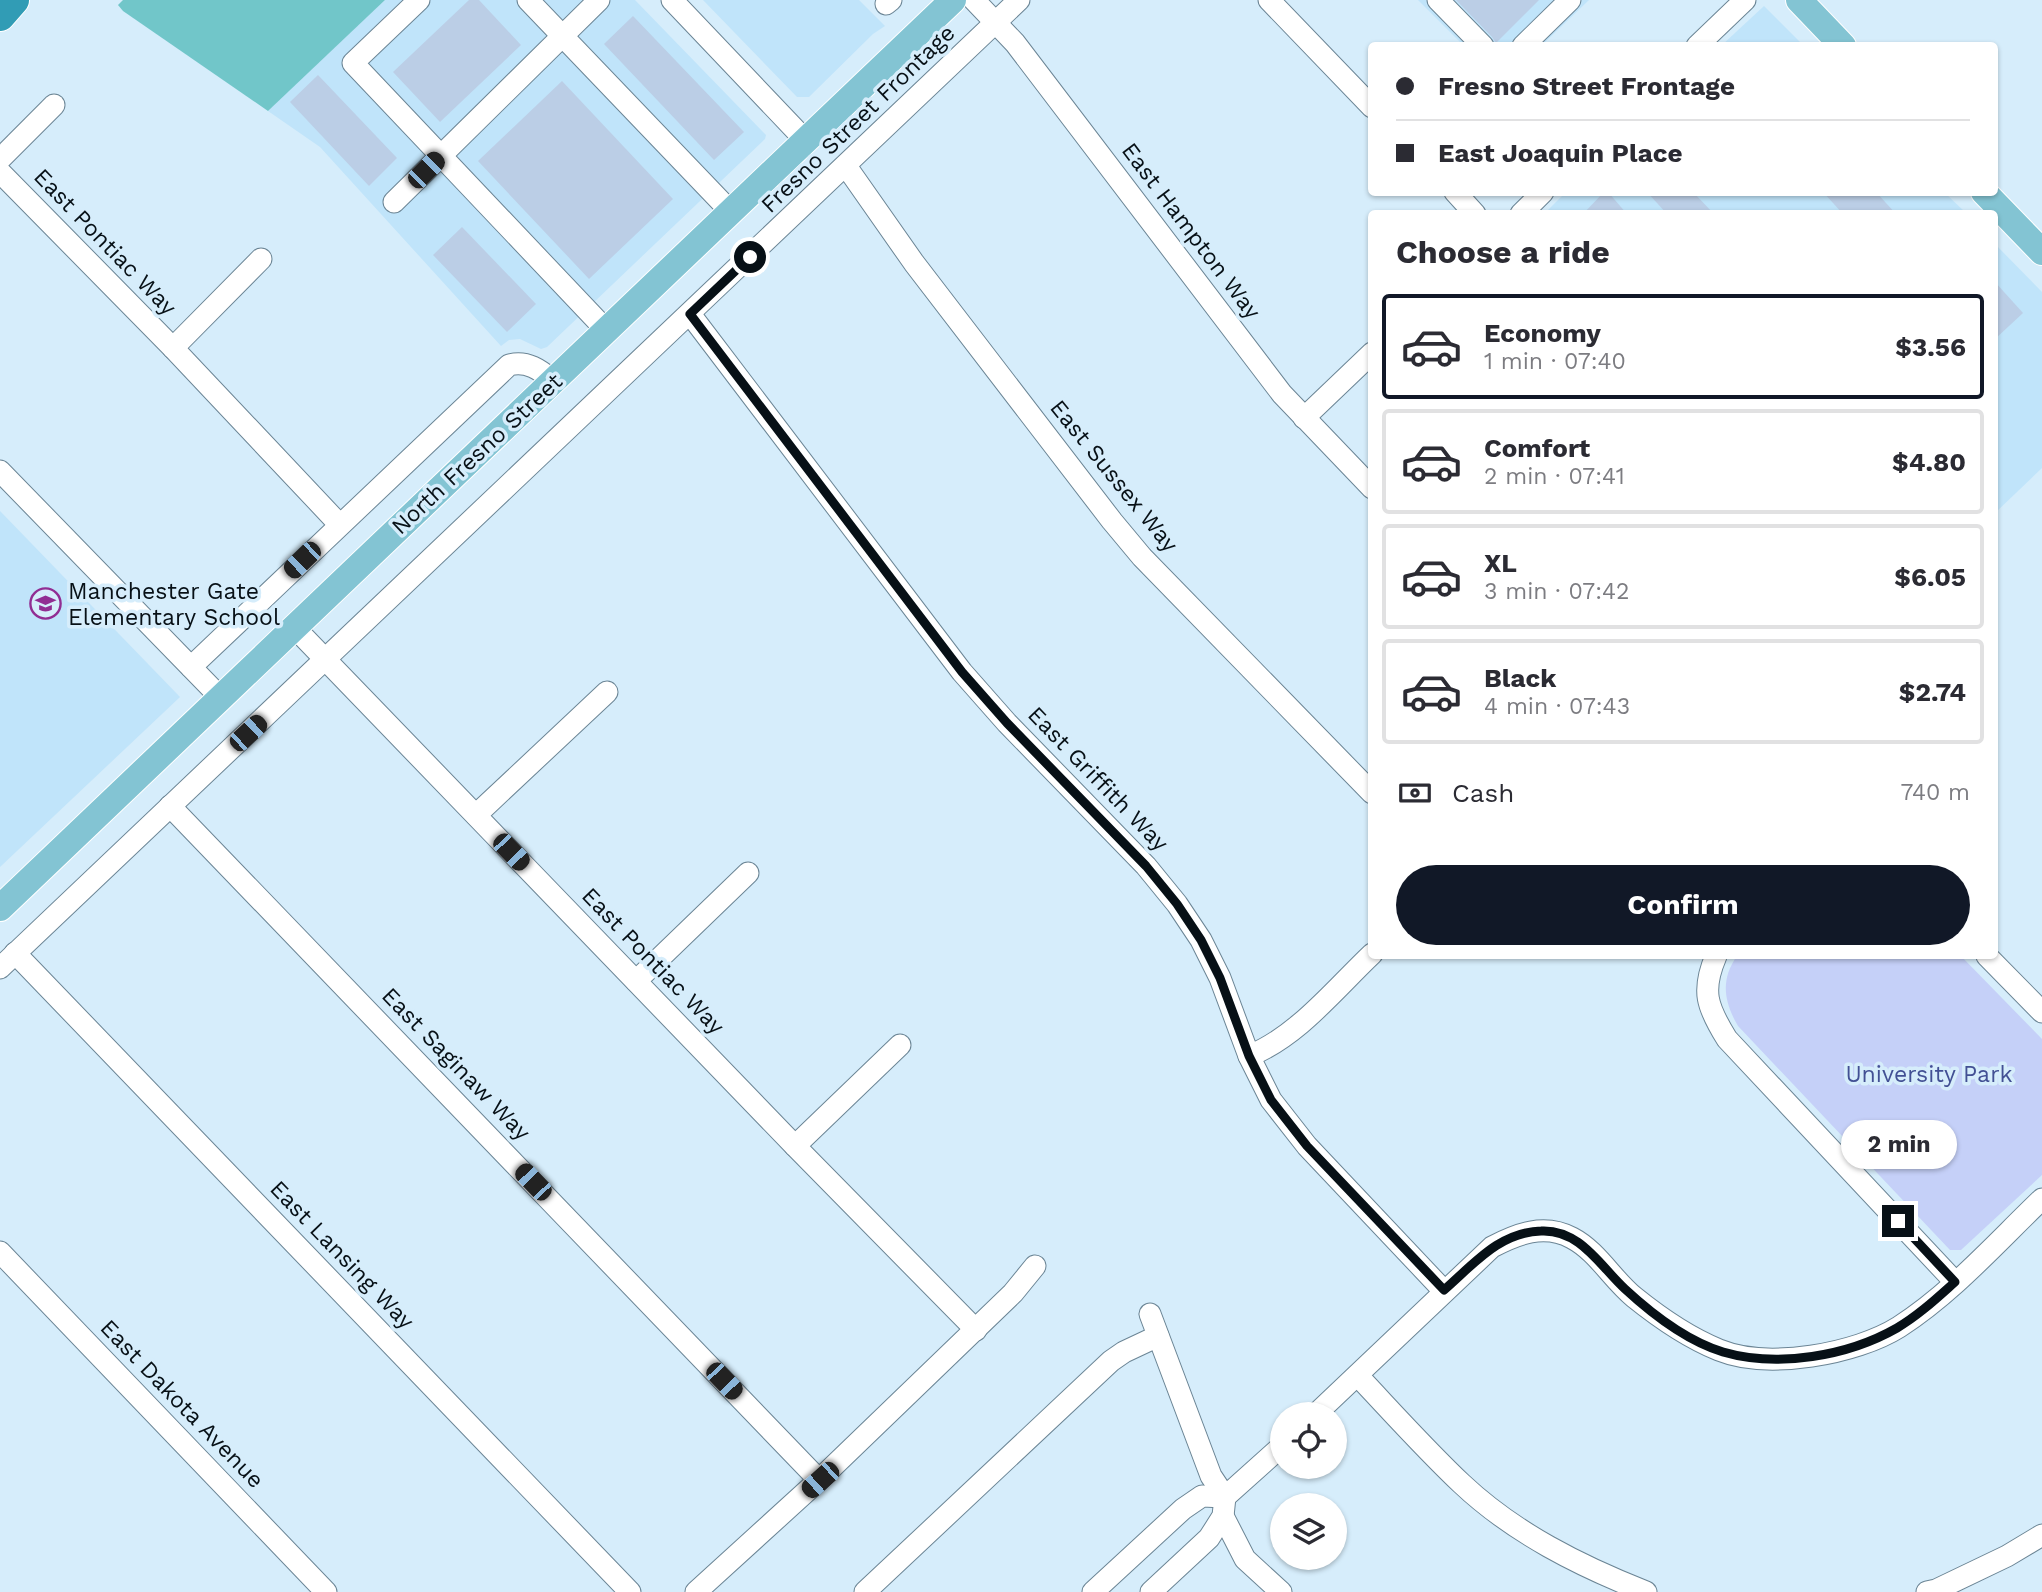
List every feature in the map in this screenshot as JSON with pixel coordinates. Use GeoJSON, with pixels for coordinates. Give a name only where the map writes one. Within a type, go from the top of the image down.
{"type":"FeatureCollection","features":[{"type":"Feature","properties":{"kind":"highway"},"geometry":{"type":"LineString","coordinates":[[0,16],[14,0]]}},
{"type":"Feature","properties":{"kind":"main road","name":"North Fresno Street"},"geometry":{"type":"LineString","coordinates":[[0,908],[733,213],[953,0]]}},
{"type":"Feature","properties":{"kind":"main road"},"geometry":{"type":"LineString","coordinates":[[1799,0],[1839,42]]}},
{"type":"Feature","properties":{"kind":"main road"},"geometry":{"type":"LineString","coordinates":[[1988,196],[2042,252]]}},
{"type":"Feature","properties":{"kind":"street"},"geometry":{"type":"LineString","coordinates":[[419,0],[353,63],[607,331]]}},
{"type":"Feature","properties":{"kind":"street"},"geometry":{"type":"LineString","coordinates":[[528,0],[733,213]]}},
{"type":"Feature","properties":{"kind":"street"},"geometry":{"type":"LineString","coordinates":[[394,202],[599,0]]}},
{"type":"Feature","properties":{"kind":"street"},"geometry":{"type":"LineString","coordinates":[[672,0],[807,142]]}},
{"type":"Feature","properties":{"kind":"street","name":"East Hampton Way"},"geometry":{"type":"LineString","coordinates":[[974,0],[1023,54],[1282,394],[1368,484]]}},
{"type":"Feature","properties":{"kind":"street","name":"Fresno Street Frontage"},"geometry":{"type":"LineString","coordinates":[[8,961],[1019,0]]}},
{"type":"Feature","properties":{"kind":"street"},"geometry":{"type":"LineString","coordinates":[[1269,0],[1368,103]]}},
{"type":"Feature","properties":{"kind":"street"},"geometry":{"type":"LineString","coordinates":[[1438,0],[1479,42]]}},
{"type":"Feature","properties":{"kind":"street"},"geometry":{"type":"LineString","coordinates":[[1527,42],[1570,0]]}},
{"type":"Feature","properties":{"kind":"street"},"geometry":{"type":"LineString","coordinates":[[1701,42],[1745,0]]}},
{"type":"Feature","properties":{"kind":"street"},"geometry":{"type":"LineString","coordinates":[[0,159],[54,105]]}},
{"type":"Feature","properties":{"kind":"street","name":"East Sussex Way"},"geometry":{"type":"LineString","coordinates":[[846,166],[914,263],[1142,557],[1368,789]]}},
{"type":"Feature","properties":{"kind":"street","name":"East Pontiac Way"},"geometry":{"type":"LineString","coordinates":[[0,172],[173,348],[340,524]]}},
{"type":"Feature","properties":{"kind":"street"},"geometry":{"type":"LineString","coordinates":[[1459,196],[1471,210]]}},
{"type":"Feature","properties":{"kind":"street"},"geometry":{"type":"LineString","coordinates":[[1525,210],[1539,196]]}},
{"type":"Feature","properties":{"kind":"street","name":"East Pontiac Way"},"geometry":{"type":"LineString","coordinates":[[173,348],[261,259]]}},
{"type":"Feature","properties":{"kind":"street","name":"East Griffith Way"},"geometry":{"type":"LineString","coordinates":[[690,314],[962,672],[1007,723],[1146,866],[1177,904],[1201,940],[1220,978],[1249,1056],[1271,1100],[1307,1146],[1444,1290]]}},
{"type":"Feature","properties":{"kind":"street"},"geometry":{"type":"LineString","coordinates":[[1304,418],[1368,357]]}},
{"type":"Feature","properties":{"kind":"street"},"geometry":{"type":"LineString","coordinates":[[191,667],[509,365],[531,365],[554,382]]}},
{"type":"Feature","properties":{"kind":"street"},"geometry":{"type":"LineString","coordinates":[[0,471],[220,697]]}},
{"type":"Feature","properties":{"kind":"street","name":"East Pontiac Way"},"geometry":{"type":"LineString","coordinates":[[294,627],[975,1329]]}},
{"type":"Feature","properties":{"kind":"street"},"geometry":{"type":"LineString","coordinates":[[476,815],[607,692]]}},
{"type":"Feature","properties":{"kind":"street","name":"East Saginaw Way"},"geometry":{"type":"LineString","coordinates":[[170,806],[820,1480]]}},
{"type":"Feature","properties":{"kind":"street"},"geometry":{"type":"LineString","coordinates":[[636,981],[748,873]]}},
{"type":"Feature","properties":{"kind":"street"},"geometry":{"type":"LineString","coordinates":[[1249,1056],[1268,1048],[1289,1034],[1368,958]]}},
{"type":"Feature","properties":{"kind":"street"},"geometry":{"type":"LineString","coordinates":[[1715,959],[1707,975],[1706,994],[1713,1017],[1727,1039],[1955,1282]]}},
{"type":"Feature","properties":{"kind":"street"},"geometry":{"type":"LineString","coordinates":[[1990,959],[2042,1012]]}},
{"type":"Feature","properties":{"kind":"street","name":"East Lansing Way"},"geometry":{"type":"LineString","coordinates":[[8,961],[630,1592]]}},
{"type":"Feature","properties":{"kind":"street"},"geometry":{"type":"LineString","coordinates":[[795,1146],[900,1045]]}},
{"type":"Feature","properties":{"kind":"street"},"geometry":{"type":"LineString","coordinates":[[1329,1402],[1492,1247],[1519,1233],[1544,1230],[1571,1237],[1588,1249],[1623,1288],[1653,1312],[1682,1332],[1721,1351],[1755,1358],[1790,1357],[1861,1346],[1898,1327],[1955,1282],[2042,1199]]}},
{"type":"Feature","properties":{"kind":"street","name":"East Dakota Avenue"},"geometry":{"type":"LineString","coordinates":[[0,1252],[326,1592]]}},
{"type":"Feature","properties":{"kind":"street"},"geometry":{"type":"LineString","coordinates":[[696,1592],[820,1480],[1013,1293],[1035,1265]]}},
{"type":"Feature","properties":{"kind":"street"},"geometry":{"type":"LineString","coordinates":[[1150,1314],[1210,1476],[1245,1559],[1281,1592]]}},
{"type":"Feature","properties":{"kind":"street"},"geometry":{"type":"LineString","coordinates":[[865,1592],[1111,1361],[1158,1336]]}},
{"type":"Feature","properties":{"kind":"street"},"geometry":{"type":"LineString","coordinates":[[1358,1376],[1463,1485],[1523,1532],[1591,1570],[1646,1592]]}},
{"type":"Feature","properties":{"kind":"street"},"geometry":{"type":"LineString","coordinates":[[1151,1592],[1209,1538],[1224,1507],[1270,1459]]}},
{"type":"Feature","properties":{"kind":"street"},"geometry":{"type":"LineString","coordinates":[[1093,1592],[1183,1509],[1202,1496],[1224,1507]]}},
{"type":"Feature","properties":{"kind":"street"},"geometry":{"type":"LineString","coordinates":[[1927,1592],[2007,1556],[2042,1535]]}},
{"type":"Feature","properties":{"kind":"shaded area"},"geometry":{"type":"Polygon","coordinates":[[[123,0],[385,0],[268,111],[123,11],[118,5],[123,0]]]}},
{"type":"Feature","properties":{"kind":"shaded area"},"geometry":{"type":"Polygon","coordinates":[[[385,0],[635,0],[766,135],[765,139],[547,347],[541,349],[520,339],[509,340],[501,346],[320,147],[268,111],[385,0]]]}},
{"type":"Feature","properties":{"kind":"shaded area"},"geometry":{"type":"Polygon","coordinates":[[[703,0],[859,0],[885,26],[873,34],[809,97],[797,97],[703,0]]]}},
{"type":"Feature","properties":{"kind":"shaded area"},"geometry":{"type":"Polygon","coordinates":[[[1418,0],[1589,0],[1545,42],[1460,42],[1418,0]]]}},
{"type":"Feature","properties":{"kind":"shaded area"},"geometry":{"type":"Polygon","coordinates":[[[1764,6],[1800,42],[1725,42],[1764,6]]]}},
{"type":"Feature","properties":{"kind":"shaded area"},"geometry":{"type":"Polygon","coordinates":[[[1562,196],[1948,196],[1963,210],[1548,210],[1562,196]]]}},
{"type":"Feature","properties":{"kind":"shaded area"},"geometry":{"type":"Polygon","coordinates":[[[1998,247],[2042,292],[2042,468],[1998,510],[1998,247]]]}},
{"type":"Feature","properties":{"kind":"shaded area","name":"Manchester Gate Elementary School"},"geometry":{"type":"Polygon","coordinates":[[[0,511],[180,697],[0,867],[0,511]]]}},
{"type":"Feature","properties":{"kind":"green space","name":"University Park"},"geometry":{"type":"Polygon","coordinates":[[[1735,959],[1964,959],[2042,1039],[2042,1175],[1961,1250],[1950,1250],[1738,1026],[1726,991],[1735,959]]]}},
{"type":"Feature","properties":{"kind":"building"},"geometry":{"type":"Polygon","coordinates":[[[469,0],[479,0],[521,45],[440,122],[393,72],[469,0]]]}},
{"type":"Feature","properties":{"kind":"building"},"geometry":{"type":"Polygon","coordinates":[[[1456,0],[1539,0],[1497,42],[1456,0]]]}},
{"type":"Feature","properties":{"kind":"building"},"geometry":{"type":"Polygon","coordinates":[[[633,16],[744,132],[714,160],[604,44],[633,16]]]}},
{"type":"Feature","properties":{"kind":"building"},"geometry":{"type":"Polygon","coordinates":[[[318,75],[397,158],[369,186],[290,102],[318,75]]]}},
{"type":"Feature","properties":{"kind":"building"},"geometry":{"type":"Polygon","coordinates":[[[562,81],[673,199],[589,279],[478,161],[562,81]]]}},
{"type":"Feature","properties":{"kind":"building"},"geometry":{"type":"Polygon","coordinates":[[[1600,196],[1611,196],[1624,210],[1587,210],[1600,196]]]}},
{"type":"Feature","properties":{"kind":"building"},"geometry":{"type":"Polygon","coordinates":[[[1651,196],[1697,196],[1710,210],[1663,210],[1651,196]]]}},
{"type":"Feature","properties":{"kind":"building"},"geometry":{"type":"Polygon","coordinates":[[[1827,196],[1880,196],[1892,210],[1839,210],[1827,196]]]}},
{"type":"Feature","properties":{"kind":"building"},"geometry":{"type":"Polygon","coordinates":[[[462,227],[536,304],[507,332],[433,255],[462,227]]]}},
{"type":"Feature","properties":{"kind":"building"},"geometry":{"type":"Polygon","coordinates":[[[1998,285],[2023,313],[1998,336],[1998,285]]]}},
{"type":"Feature","properties":{"kind":"place","name":"Manchester Gate Elementary School"},"geometry":{"type":"Point","coordinates":[45,604]}},
{"type":"Feature","properties":{"kind":"route"},"geometry":{"type":"LineString","coordinates":[[750,257],[690,314],[962,672],[1007,723],[1146,866],[1177,904],[1201,940],[1220,978],[1249,1056],[1271,1100],[1307,1146],[1444,1290],[1492,1247],[1519,1233],[1544,1230],[1571,1237],[1588,1249],[1623,1288],[1653,1312],[1682,1332],[1721,1351],[1755,1358],[1823,1354],[1861,1346],[1898,1327],[1955,1282],[1898,1221]]}}]}
